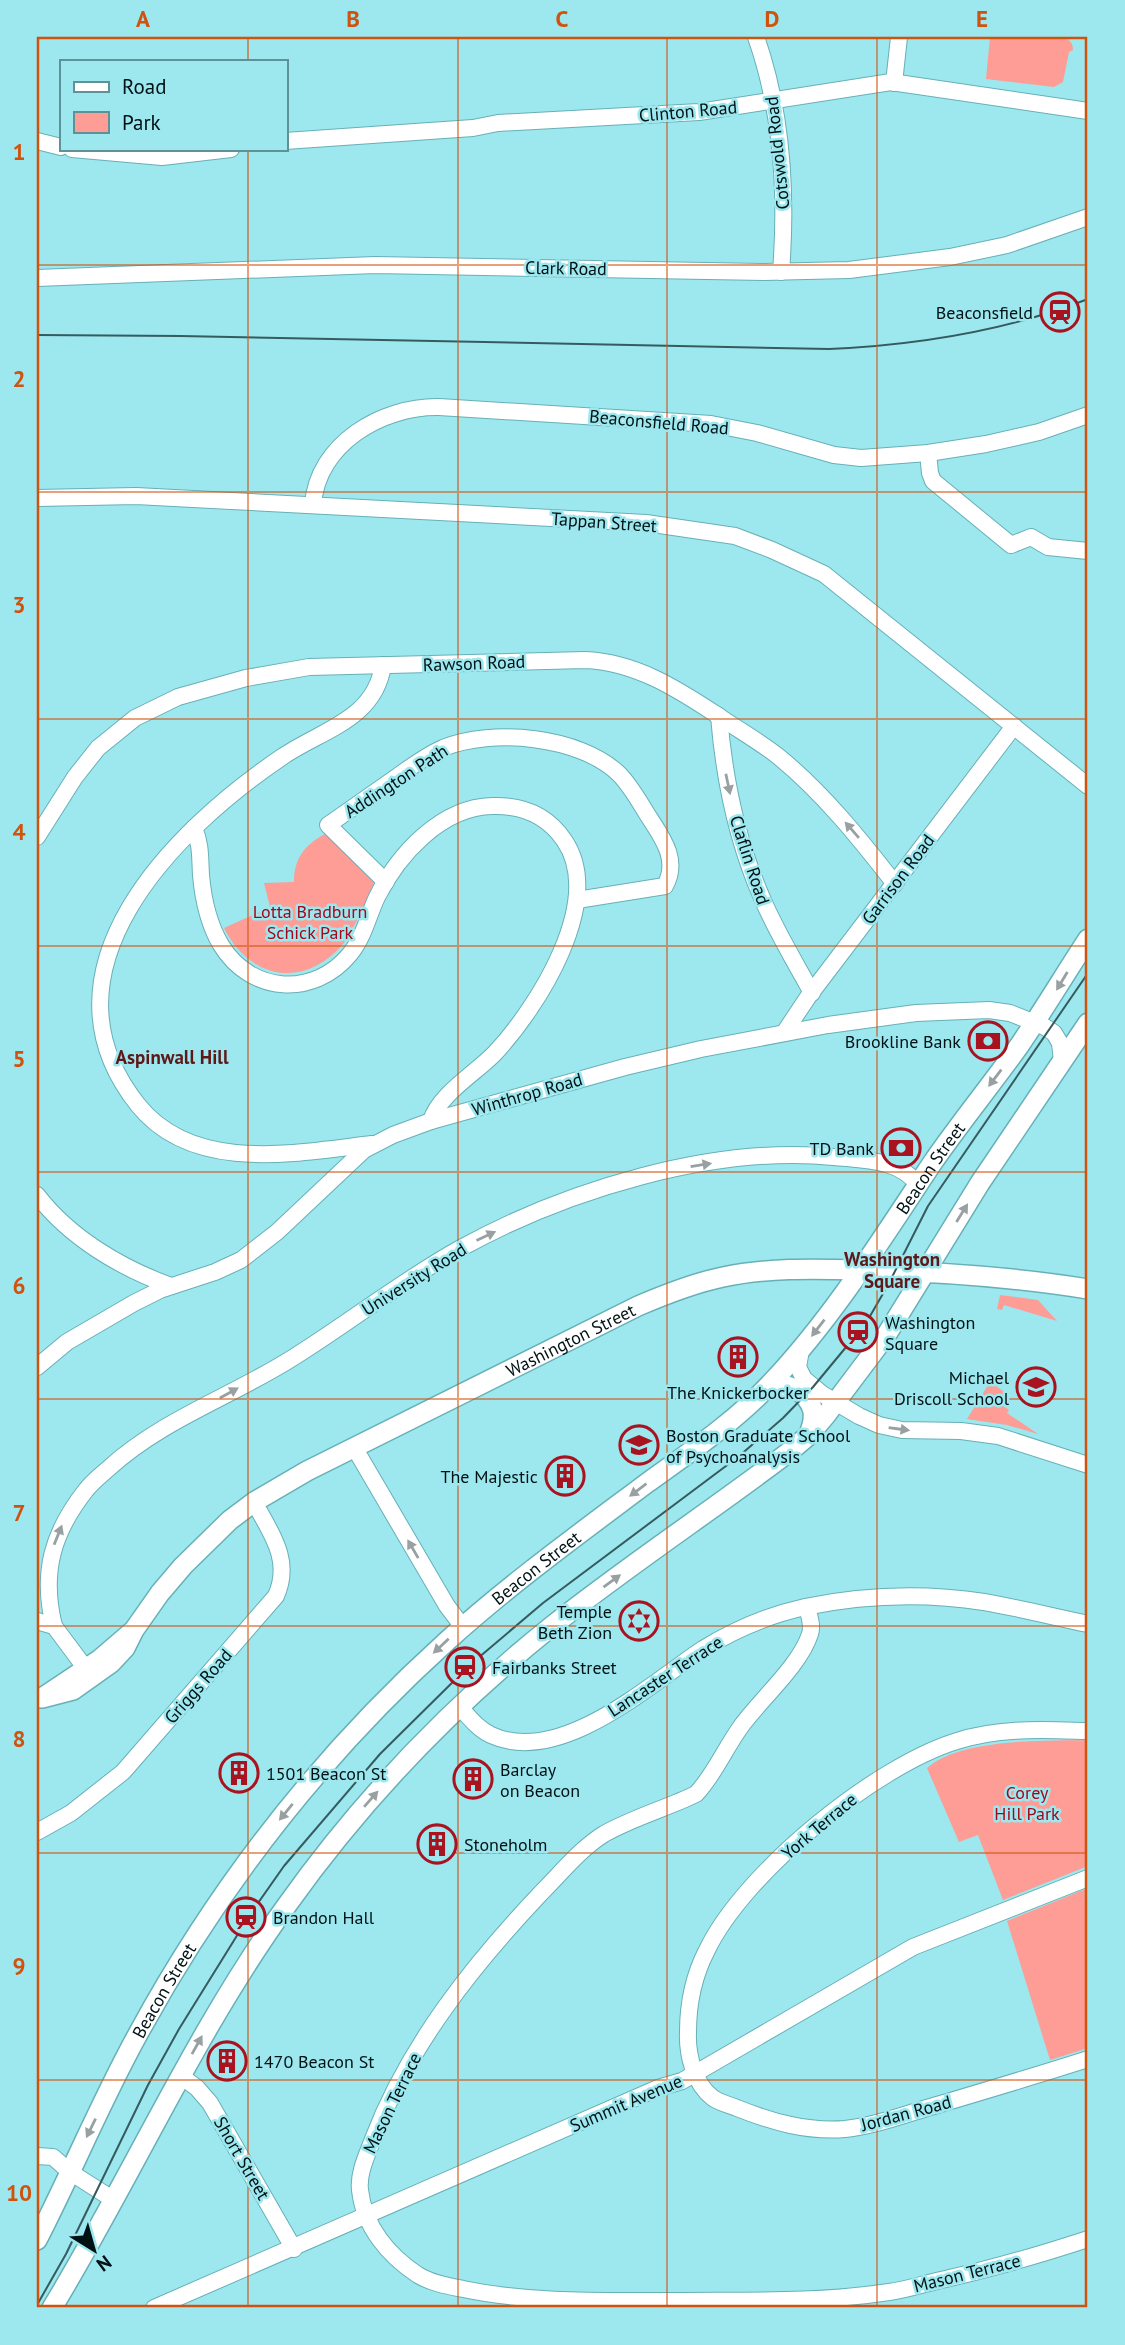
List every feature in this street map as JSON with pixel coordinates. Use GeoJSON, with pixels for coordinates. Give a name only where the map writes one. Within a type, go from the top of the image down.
{"type":"FeatureCollection","features":[{"type":"Feature","properties":{"kind":"main road","name":"Beacon Street"},"geometry":{"type":"LineString","coordinates":[[37,2240],[152,2008],[236,1877],[286,1812],[352,1735],[410,1675],[463,1627],[545,1559],[716,1432],[768,1387],[801,1350],[859,1270],[1035,1023],[1088,939]]}},
{"type":"Feature","properties":{"kind":"main road"},"geometry":{"type":"LineString","coordinates":[[52,2308],[103,2222],[234,1984],[309,1875],[378,1791],[460,1707],[552,1626],[785,1456],[809,1435],[887,1335],[980,1183],[1088,1023]]}},
{"type":"Feature","properties":{"kind":"main road","name":"Washington Street"},"geometry":{"type":"LineString","coordinates":[[39,1699],[68,1692],[92,1678],[121,1654],[160,1593],[203,1544],[254,1502],[354,1447],[638,1306],[672,1292],[722,1277],[757,1272],[859,1270],[994,1276],[1088,1289]]}},
{"type":"Feature","properties":{"kind":"main road"},"geometry":{"type":"LineString","coordinates":[[768,1387],[790,1385],[807,1401],[813,1413],[809,1435]]}},
{"type":"Feature","properties":{"kind":"main road","name":"Washington Street"},"geometry":{"type":"LineString","coordinates":[[39,1699],[86,1669],[134,1630]]}},
{"type":"Feature","properties":{"kind":"street","name":"Cotswold Road"},"geometry":{"type":"LineString","coordinates":[[756,37],[772,102],[785,198],[781,272]]}},
{"type":"Feature","properties":{"kind":"street"},"geometry":{"type":"LineString","coordinates":[[894,83],[899,37]]}},
{"type":"Feature","properties":{"kind":"street","name":"Clinton Road"},"geometry":{"type":"LineString","coordinates":[[287,141],[498,124],[686,113],[894,83],[1088,111]]}},
{"type":"Feature","properties":{"kind":"street"},"geometry":{"type":"LineString","coordinates":[[37,141],[60,147]]}},
{"type":"Feature","properties":{"kind":"street"},"geometry":{"type":"LineString","coordinates":[[85,150],[163,156],[221,150]]}},
{"type":"Feature","properties":{"kind":"street","name":"Clark Road"},"geometry":{"type":"LineString","coordinates":[[37,278],[374,265],[849,271],[950,257],[1007,245],[1088,217]]}},
{"type":"Feature","properties":{"kind":"street","name":"Beaconsfield Road"},"geometry":{"type":"LineString","coordinates":[[313,505],[315,489],[322,471],[350,437],[386,416],[424,407],[681,420],[757,433],[852,457],[928,453],[1023,436],[1088,415]]}},
{"type":"Feature","properties":{"kind":"street"},"geometry":{"type":"LineString","coordinates":[[928,453],[933,481],[1011,545],[1031,537],[1048,547],[1088,551]]}},
{"type":"Feature","properties":{"kind":"street","name":"Tappan Street"},"geometry":{"type":"LineString","coordinates":[[37,498],[136,496],[313,505],[646,523],[725,534],[793,559],[837,583],[1088,786]]}},
{"type":"Feature","properties":{"kind":"street","name":"Rawson Road"},"geometry":{"type":"LineString","coordinates":[[37,837],[75,777],[98,748],[126,725],[156,706],[211,686],[293,669],[337,665],[576,659],[625,666],[653,677],[687,695],[764,746],[788,765],[846,823],[895,884]]}},
{"type":"Feature","properties":{"kind":"street"},"geometry":{"type":"LineString","coordinates":[[374,1144],[266,1154],[210,1149],[181,1139],[160,1127],[140,1108],[121,1082],[108,1052],[100,1012],[100,991],[105,960],[115,934],[144,888],[194,828],[281,757],[360,712],[373,694],[382,675],[383,665]]}},
{"type":"Feature","properties":{"kind":"street","name":"Claflin Road"},"geometry":{"type":"LineString","coordinates":[[719,716],[727,778],[750,868],[771,919],[812,993]]}},
{"type":"Feature","properties":{"kind":"street","name":"Garrison Road"},"geometry":{"type":"LineString","coordinates":[[784,1033],[1014,726]]}},
{"type":"Feature","properties":{"kind":"street","name":"Addington Path"},"geometry":{"type":"LineString","coordinates":[[386,882],[328,825],[440,749],[471,739],[523,737],[574,749],[620,775],[670,853],[671,872],[666,886],[577,901]]}},
{"type":"Feature","properties":{"kind":"street"},"geometry":{"type":"LineString","coordinates":[[194,828],[200,846],[205,901],[223,949],[241,968],[257,979],[288,986],[312,981],[342,962],[360,939],[386,882],[408,851],[444,821],[480,807],[509,806],[540,816],[564,839],[575,865],[577,901],[565,940],[533,1002],[492,1056],[442,1101],[431,1121]]}},
{"type":"Feature","properties":{"kind":"street","name":"Winthrop Road"},"geometry":{"type":"LineString","coordinates":[[37,1367],[57,1349],[134,1303],[171,1286],[229,1266],[260,1247],[346,1166],[374,1144],[431,1121],[625,1067],[701,1049],[882,1017],[1000,1010],[1049,1030],[1056,1036],[1062,1061]]}},
{"type":"Feature","properties":{"kind":"street","name":"University Road"},"geometry":{"type":"LineString","coordinates":[[54,1626],[48,1575],[56,1537],[68,1514],[88,1488],[138,1445],[176,1421],[294,1357],[379,1298],[462,1248],[537,1212],[621,1181],[709,1163],[763,1156],[822,1156],[891,1166],[907,1172],[918,1185]]}},
{"type":"Feature","properties":{"kind":"street"},"geometry":{"type":"LineString","coordinates":[[37,1195],[58,1219],[87,1242],[135,1270],[171,1286]]}},
{"type":"Feature","properties":{"kind":"street"},"geometry":{"type":"LineString","coordinates":[[801,1350],[798,1367],[804,1379],[836,1403],[865,1419],[902,1430],[998,1436],[1088,1465]]}},
{"type":"Feature","properties":{"kind":"street"},"geometry":{"type":"LineString","coordinates":[[354,1447],[447,1606],[463,1627]]}},
{"type":"Feature","properties":{"kind":"street","name":"Griggs Road"},"geometry":{"type":"LineString","coordinates":[[37,1832],[71,1813],[123,1772],[276,1596],[283,1571],[276,1543],[254,1502]]}},
{"type":"Feature","properties":{"kind":"street","name":"Lancaster Terrace"},"geometry":{"type":"LineString","coordinates":[[460,1707],[479,1727],[498,1737],[528,1742],[549,1739],[611,1713],[705,1648],[733,1633],[775,1615],[853,1599],[925,1597],[988,1603],[1088,1623]]}},
{"type":"Feature","properties":{"kind":"street","name":"Mason Terrace"},"geometry":{"type":"LineString","coordinates":[[807,1607],[812,1629],[804,1650],[739,1728],[707,1782],[696,1794],[605,1834],[582,1852],[499,1938],[455,1994],[427,2034],[380,2121],[362,2169],[359,2188],[366,2217],[384,2247],[421,2277],[486,2293],[590,2302],[824,2299],[890,2292],[1010,2264],[1088,2239]]}},
{"type":"Feature","properties":{"kind":"street"},"geometry":{"type":"LineString","coordinates":[[37,1620],[54,1626],[86,1669]]}},
{"type":"Feature","properties":{"kind":"street","name":"York Terrace"},"geometry":{"type":"LineString","coordinates":[[695,2073],[687,2040],[688,2012],[695,1979],[707,1949],[733,1910],[768,1869],[830,1814],[869,1784],[955,1741],[982,1734],[1020,1730],[1088,1731]]}},
{"type":"Feature","properties":{"kind":"street","name":"Summit Avenue"},"geometry":{"type":"LineString","coordinates":[[154,2308],[658,2088],[682,2081],[913,1947],[1088,1878]]}},
{"type":"Feature","properties":{"kind":"street","name":"Jordan Road"},"geometry":{"type":"LineString","coordinates":[[695,2073],[704,2089],[714,2099],[771,2122],[811,2129],[845,2129],[881,2123],[1088,2059]]}},
{"type":"Feature","properties":{"kind":"street","name":"Short Street"},"geometry":{"type":"LineString","coordinates":[[181,2076],[197,2088],[210,2103],[294,2249]]}},
{"type":"Feature","properties":{"kind":"street"},"geometry":{"type":"LineString","coordinates":[[37,2156],[53,2157],[69,2172],[114,2200]]}},
{"type":"Feature","properties":{"kind":"street"},"geometry":{"type":"LineString","coordinates":[[37,2165],[69,2172]]}},
{"type":"Feature","properties":{"kind":"green space"},"geometry":{"type":"Polygon","coordinates":[[[990,37],[1061,37],[1068,40],[1073,50],[1069,52],[1063,82],[1054,87],[986,79],[990,37]]]}},
{"type":"Feature","properties":{"kind":"green space","name":"Lotta Bradburn Schick Park"},"geometry":{"type":"Polygon","coordinates":[[[327,833],[375,880],[360,913],[343,944],[312,968],[279,972],[263,968],[248,959],[224,928],[270,907],[264,883],[294,882],[296,866],[302,853],[327,833]]]}},
{"type":"Feature","properties":{"kind":"green space"},"geometry":{"type":"Polygon","coordinates":[[[1000,1295],[1038,1300],[1057,1321],[1004,1305],[1002,1310],[997,1309],[1000,1295]]]}},
{"type":"Feature","properties":{"kind":"green space"},"geometry":{"type":"Polygon","coordinates":[[[990,1382],[1006,1393],[999,1403],[1009,1410],[1007,1413],[1038,1434],[1007,1425],[967,1419],[990,1382]]]}},
{"type":"Feature","properties":{"kind":"green space","name":"Corey Hill Park"},"geometry":{"type":"Polygon","coordinates":[[[1088,1740],[1088,1866],[1003,1900],[978,1835],[959,1842],[927,1768],[942,1758],[982,1746],[1027,1741],[1088,1740]]]}},
{"type":"Feature","properties":{"kind":"green space"},"geometry":{"type":"Polygon","coordinates":[[[1088,1888],[1088,2048],[1050,2060],[1007,1921],[1088,1888]]]}},
{"type":"Feature","properties":{"kind":"tram line"},"geometry":{"type":"LineString","coordinates":[[37,335],[829,349],[928,340],[993,328],[1088,299]]}},
{"type":"Feature","properties":{"kind":"tram line"},"geometry":{"type":"LineString","coordinates":[[37,2305],[66,2254],[148,2085],[179,2029],[251,1913],[284,1866],[380,1754],[471,1664],[543,1603],[738,1457],[783,1418],[813,1387],[866,1323],[928,1206],[1088,973]]}},
{"type":"Feature","properties":{"kind":"place","name":"Beaconsfield"},"geometry":{"type":"Point","coordinates":[1060,312]}},
{"type":"Feature","properties":{"kind":"place","name":"Brookline Bank"},"geometry":{"type":"Point","coordinates":[988,1041]}},
{"type":"Feature","properties":{"kind":"place","name":"TD Bank"},"geometry":{"type":"Point","coordinates":[901,1148]}},
{"type":"Feature","properties":{"kind":"place","name":"Washington Square"},"geometry":{"type":"Point","coordinates":[858,1332]}},
{"type":"Feature","properties":{"kind":"place","name":"The Knickerbocker"},"geometry":{"type":"Point","coordinates":[738,1357]}},
{"type":"Feature","properties":{"kind":"place","name":"Michael Driscoll School"},"geometry":{"type":"Point","coordinates":[1036,1387]}},
{"type":"Feature","properties":{"kind":"place","name":"Boston Graduate School of Psychoanalysis"},"geometry":{"type":"Point","coordinates":[639,1445]}},
{"type":"Feature","properties":{"kind":"place","name":"The Majestic"},"geometry":{"type":"Point","coordinates":[565,1476]}},
{"type":"Feature","properties":{"kind":"place","name":"Temple Beth Zion"},"geometry":{"type":"Point","coordinates":[639,1621]}},
{"type":"Feature","properties":{"kind":"place","name":"Fairbanks Street"},"geometry":{"type":"Point","coordinates":[465,1667]}},
{"type":"Feature","properties":{"kind":"place","name":"1501 Beacon St"},"geometry":{"type":"Point","coordinates":[239,1773]}},
{"type":"Feature","properties":{"kind":"place","name":"Barclay on Beacon"},"geometry":{"type":"Point","coordinates":[473,1779]}},
{"type":"Feature","properties":{"kind":"place","name":"Stoneholm"},"geometry":{"type":"Point","coordinates":[437,1844]}},
{"type":"Feature","properties":{"kind":"place","name":"Brandon Hall"},"geometry":{"type":"Point","coordinates":[246,1917]}},
{"type":"Feature","properties":{"kind":"place","name":"1470 Beacon St"},"geometry":{"type":"Point","coordinates":[227,2061]}},
{"type":"Feature","properties":{"kind":"district","name":"Aspinwall Hill"},"geometry":{"type":"Point","coordinates":[172,1057]}},
{"type":"Feature","properties":{"kind":"district","name":"Washington Square"},"geometry":{"type":"Point","coordinates":[892,1270]}}]}
